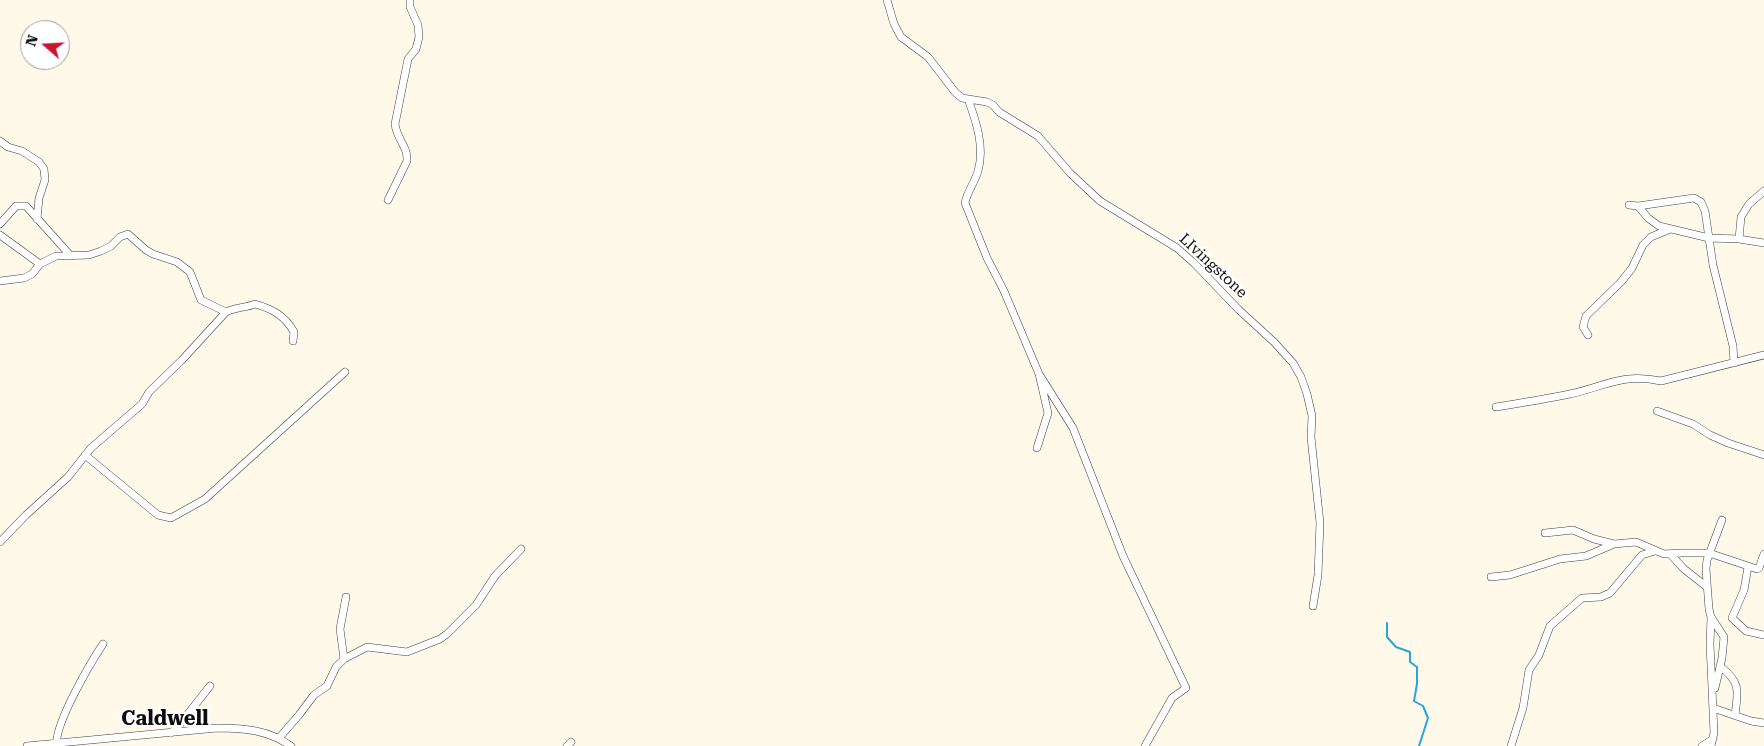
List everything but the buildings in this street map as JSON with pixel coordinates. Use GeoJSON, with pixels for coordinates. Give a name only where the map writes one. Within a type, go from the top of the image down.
{"type":"FeatureCollection","features":[{"type":"Feature","properties":{"kind":"street"},"geometry":{"type":"LineString","coordinates":[[388,200],[407,161],[408,154],[396,134],[395,124],[408,59],[416,50],[419,37],[418,25],[410,7],[410,0]]}},
{"type":"Feature","properties":{"kind":"street","name":"LIvingstone"},"geometry":{"type":"LineString","coordinates":[[887,0],[894,24],[901,38],[923,52],[955,92],[962,98],[987,102],[993,105],[999,112],[1030,130],[1046,144],[1070,173],[1100,201],[1177,248],[1208,276],[1238,309],[1274,342],[1293,363],[1301,377],[1312,416],[1312,437],[1320,523],[1318,575],[1314,606]]}},
{"type":"Feature","properties":{"kind":"street"},"geometry":{"type":"LineString","coordinates":[[968,99],[979,136],[980,152],[979,170],[965,203],[987,258],[1004,291],[1039,374],[1073,428],[1123,556],[1186,688],[1172,698],[1145,746]]}},
{"type":"Feature","properties":{"kind":"street"},"geometry":{"type":"LineString","coordinates":[[0,141],[8,147],[22,151],[39,162],[44,169],[45,180],[39,198],[37,219]]}},
{"type":"Feature","properties":{"kind":"street"},"geometry":{"type":"LineString","coordinates":[[1739,239],[1741,217],[1749,204],[1764,191]]}},
{"type":"Feature","properties":{"kind":"street"},"geometry":{"type":"LineString","coordinates":[[1629,205],[1638,206],[1694,198],[1701,202],[1705,211],[1713,265],[1733,346],[1734,363]]}},
{"type":"Feature","properties":{"kind":"street"},"geometry":{"type":"LineString","coordinates":[[0,224],[16,206],[26,206],[70,255]]}},
{"type":"Feature","properties":{"kind":"street"},"geometry":{"type":"LineString","coordinates":[[1638,206],[1653,223],[1670,229],[1709,238],[1739,239],[1764,243]]}},
{"type":"Feature","properties":{"kind":"street"},"geometry":{"type":"LineString","coordinates":[[1588,335],[1583,327],[1586,316],[1621,282],[1632,268],[1643,245],[1651,237],[1670,229]]}},
{"type":"Feature","properties":{"kind":"street"},"geometry":{"type":"LineString","coordinates":[[0,281],[24,278],[32,274],[40,264],[56,256],[89,255],[95,253],[111,246],[120,237],[128,234],[153,254],[177,262],[190,272],[201,300],[226,312]]}},
{"type":"Feature","properties":{"kind":"street"},"geometry":{"type":"LineString","coordinates":[[0,235],[40,264]]}},
{"type":"Feature","properties":{"kind":"street"},"geometry":{"type":"LineString","coordinates":[[0,542],[26,514],[68,477],[91,448],[142,404],[149,392],[182,360],[226,312],[255,304],[272,309],[291,327],[294,332],[293,341]]}},
{"type":"Feature","properties":{"kind":"street"},"geometry":{"type":"LineString","coordinates":[[1496,406],[1572,394],[1615,380],[1648,378],[1661,381],[1764,355]]}},
{"type":"Feature","properties":{"kind":"street"},"geometry":{"type":"LineString","coordinates":[[85,455],[158,514],[171,518],[205,499],[345,372]]}},
{"type":"Feature","properties":{"kind":"street"},"geometry":{"type":"LineString","coordinates":[[1037,448],[1048,413],[1039,374]]}},
{"type":"Feature","properties":{"kind":"street"},"geometry":{"type":"LineString","coordinates":[[1657,411],[1693,424],[1710,435],[1728,443],[1764,455]]}},
{"type":"Feature","properties":{"kind":"street"},"geometry":{"type":"LineString","coordinates":[[1713,696],[1720,667],[1724,637],[1708,609],[1706,560],[1722,520]]}},
{"type":"Feature","properties":{"kind":"street"},"geometry":{"type":"LineString","coordinates":[[1545,534],[1573,530],[1594,539],[1614,544]]}},
{"type":"Feature","properties":{"kind":"street"},"geometry":{"type":"LineString","coordinates":[[1491,577],[1510,575],[1560,559],[1586,556],[1614,544],[1636,542],[1655,551],[1671,555],[1709,553],[1757,569],[1764,554]]}},
{"type":"Feature","properties":{"kind":"street"},"geometry":{"type":"LineString","coordinates":[[279,738],[300,715],[314,695],[327,686],[336,667],[344,659],[367,648],[407,652],[440,639],[476,605],[501,569],[522,549]]}},
{"type":"Feature","properties":{"kind":"street"},"geometry":{"type":"LineString","coordinates":[[1511,746],[1522,708],[1529,670],[1539,655],[1550,626],[1582,598],[1601,597],[1610,593],[1642,555],[1655,551]]}},
{"type":"Feature","properties":{"kind":"street"},"geometry":{"type":"LineString","coordinates":[[1671,555],[1684,569],[1706,587]]}},
{"type":"Feature","properties":{"kind":"street"},"geometry":{"type":"LineString","coordinates":[[1748,567],[1744,590],[1732,618],[1746,631],[1764,635]]}},
{"type":"Feature","properties":{"kind":"street"},"geometry":{"type":"LineString","coordinates":[[344,659],[340,629],[346,597]]}},
{"type":"Feature","properties":{"kind":"street"},"geometry":{"type":"LineString","coordinates":[[1702,746],[1712,742],[1714,733],[1710,644],[1711,617]]}},
{"type":"Feature","properties":{"kind":"street"},"geometry":{"type":"LineString","coordinates":[[57,745],[58,733],[65,716],[87,670],[103,644]]}},
{"type":"Feature","properties":{"kind":"street"},"geometry":{"type":"LineString","coordinates":[[1720,667],[1734,679],[1737,686],[1734,715]]}},
{"type":"Feature","properties":{"kind":"street"},"geometry":{"type":"LineString","coordinates":[[171,733],[210,686]]}},
{"type":"Feature","properties":{"kind":"street"},"geometry":{"type":"LineString","coordinates":[[1714,708],[1751,722],[1764,723]]}},
{"type":"Feature","properties":{"kind":"street"},"geometry":{"type":"LineString","coordinates":[[27,746],[57,745],[217,728],[254,730],[279,738],[291,746]]}},
{"type":"Feature","properties":{"kind":"waterway"},"geometry":{"type":"LineString","coordinates":[[1387,623],[1387,637],[1396,647],[1410,652],[1410,662],[1417,667],[1414,701],[1423,706],[1428,718],[1419,746]]}},
{"type":"Feature","properties":{"kind":"district","name":"Caldwell"},"geometry":{"type":"Point","coordinates":[165,719]}}]}
